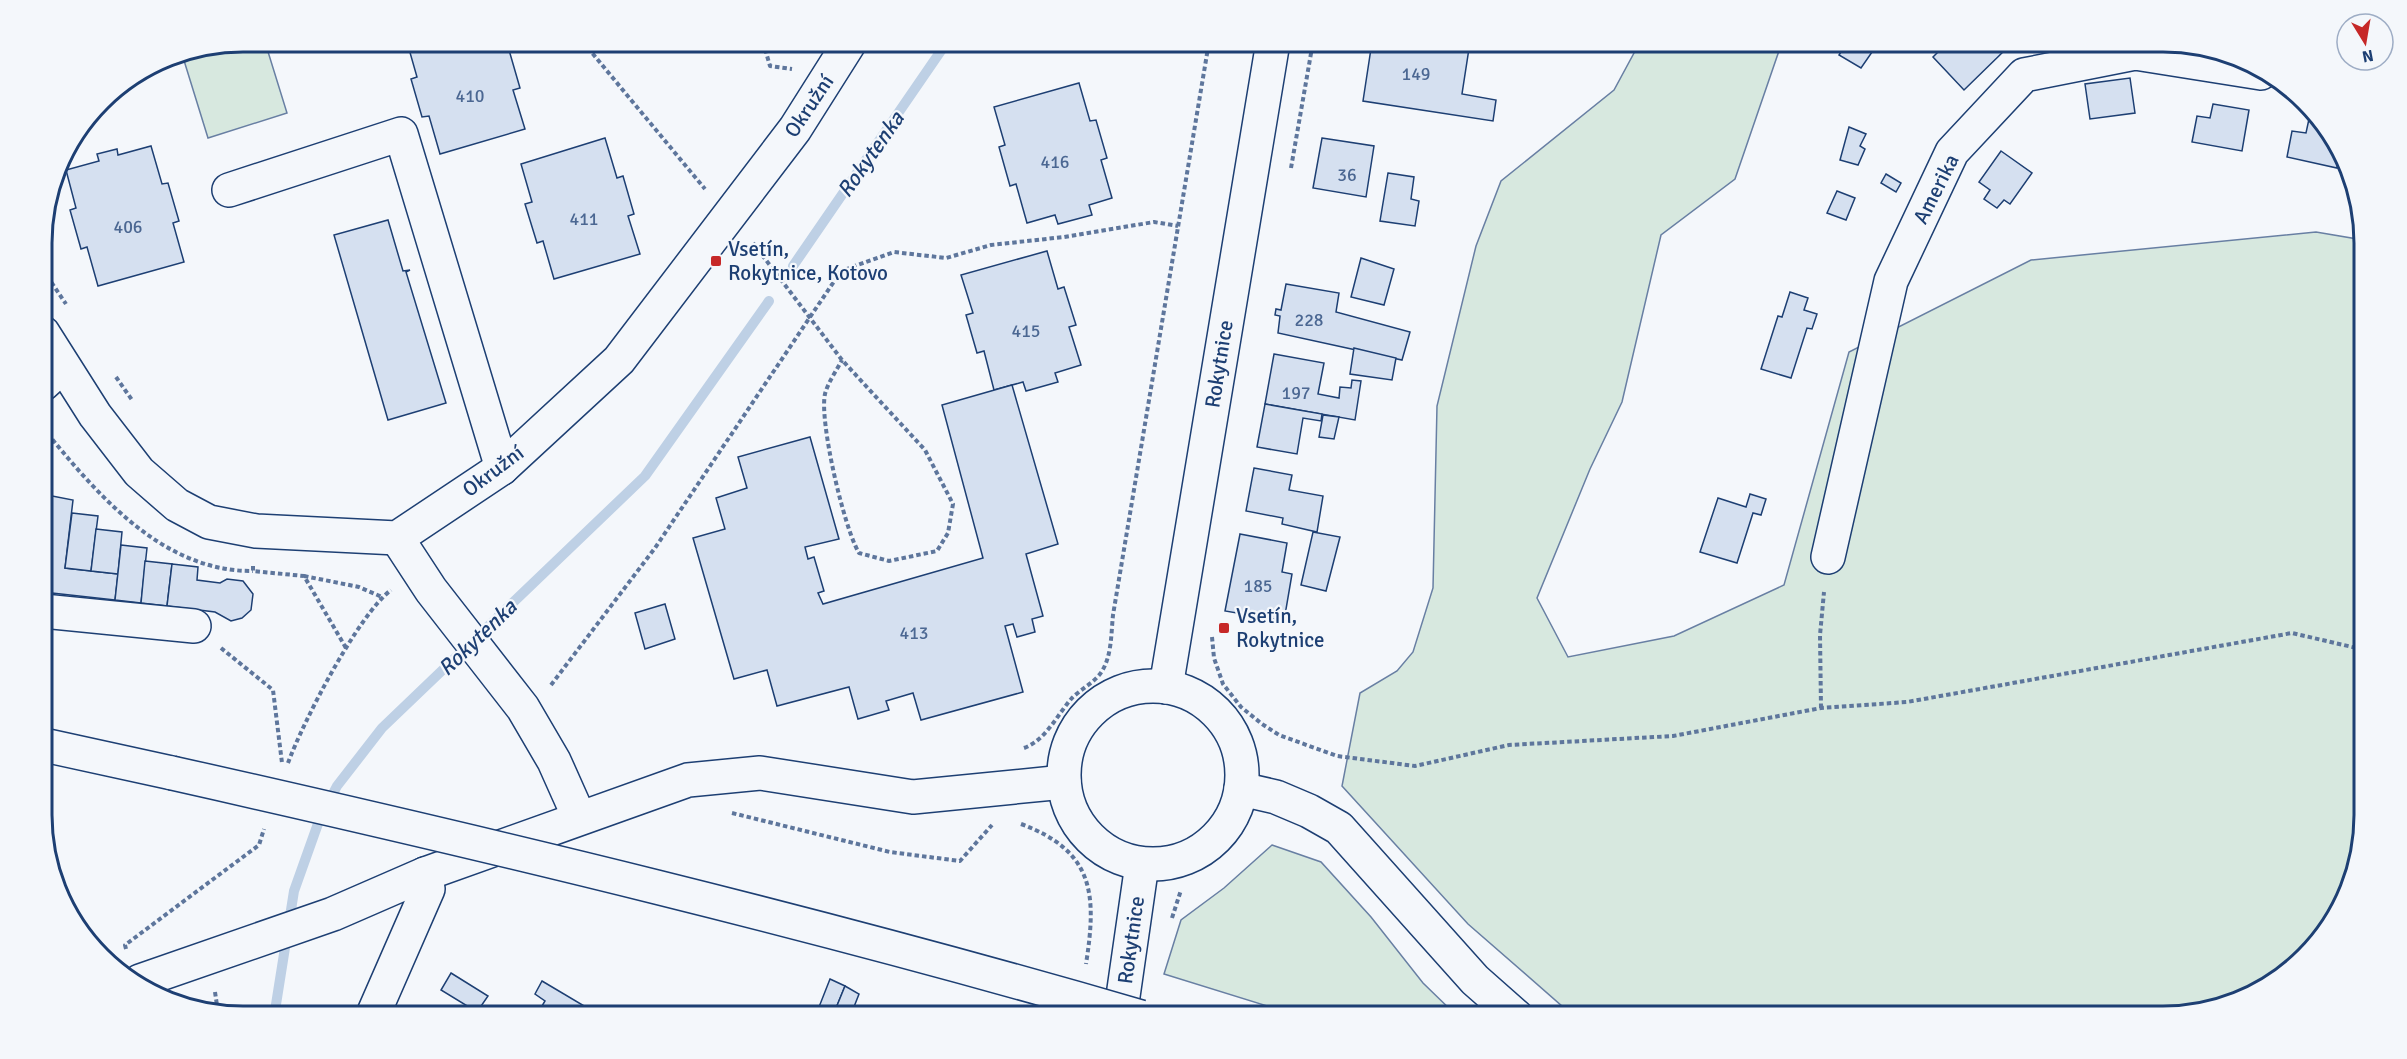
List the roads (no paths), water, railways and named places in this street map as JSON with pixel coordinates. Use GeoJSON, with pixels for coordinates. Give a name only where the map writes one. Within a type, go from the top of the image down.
{"type":"FeatureCollection","features":[{"type":"Feature","properties":{"kind":"street","name":"Okružní"},"geometry":{"type":"LineString","coordinates":[[398,538],[502,468],[619,360],[795,129],[844,52]]}},
{"type":"Feature","properties":{"kind":"street","name":"Rokytnice"},"geometry":{"type":"LineString","coordinates":[[1166,687],[1271,52]]}},
{"type":"Feature","properties":{"kind":"street","name":"Amerika"},"geometry":{"type":"LineString","coordinates":[[1828,557],[1891,281],[1952,152],[2024,75],[2135,53],[2243,70]]}},
{"type":"Feature","properties":{"kind":"street"},"geometry":{"type":"LineString","coordinates":[[229,190],[401,134],[502,468]]}},
{"type":"Feature","properties":{"kind":"street"},"geometry":{"type":"LineString","coordinates":[[53,375],[95,415],[139,472],[177,505],[208,522],[256,531],[398,538],[424,580],[523,708],[554,761],[579,817]]}},
{"type":"Feature","properties":{"kind":"street"},"geometry":{"type":"LineString","coordinates":[[52,612],[194,626]]}},
{"type":"Feature","properties":{"kind":"street"},"geometry":{"type":"LineString","coordinates":[[1150,686],[1166,687],[1192,695],[1211,707],[1227,724],[1244,773],[1235,811],[1223,830],[1207,846],[1187,858],[1165,864],[1142,864],[1122,859],[1088,837],[1076,821],[1068,802],[1064,782],[1064,761],[1070,741],[1080,723],[1093,708],[1110,696],[1130,689],[1150,686]]}},
{"type":"Feature","properties":{"kind":"street"},"geometry":{"type":"LineString","coordinates":[[52,747],[398,824],[998,975],[1104,1006]]}},
{"type":"Feature","properties":{"kind":"street"},"geometry":{"type":"LineString","coordinates":[[145,979],[333,914],[425,874],[579,817],[688,780],[760,773],[913,797],[1064,782]]}},
{"type":"Feature","properties":{"kind":"street"},"geometry":{"type":"LineString","coordinates":[[1241,789],[1276,797],[1309,811],[1339,828],[1476,980],[1505,1006]]}},
{"type":"Feature","properties":{"kind":"street","name":"Rokytnice"},"geometry":{"type":"LineString","coordinates":[[1122,1006],[1142,864]]}},
{"type":"Feature","properties":{"kind":"street"},"geometry":{"type":"LineString","coordinates":[[377,1006],[428,889],[425,874]]}},
{"type":"Feature","properties":{"kind":"waterway","name":"Rokytenka"},"geometry":{"type":"LineString","coordinates":[[793,266],[940,52]]}},
{"type":"Feature","properties":{"kind":"waterway","name":"Rokytenka"},"geometry":{"type":"LineString","coordinates":[[276,1006],[294,891],[320,818],[337,786],[382,728],[645,476],[769,301]]}},
{"type":"Feature","properties":{"kind":"place","name":"Vsetín, Rokytnice, Kotovo"},"geometry":{"type":"Point","coordinates":[716,261]}},
{"type":"Feature","properties":{"kind":"place","name":"Vsetín, Rokytnice"},"geometry":{"type":"Point","coordinates":[1224,628]}}]}
